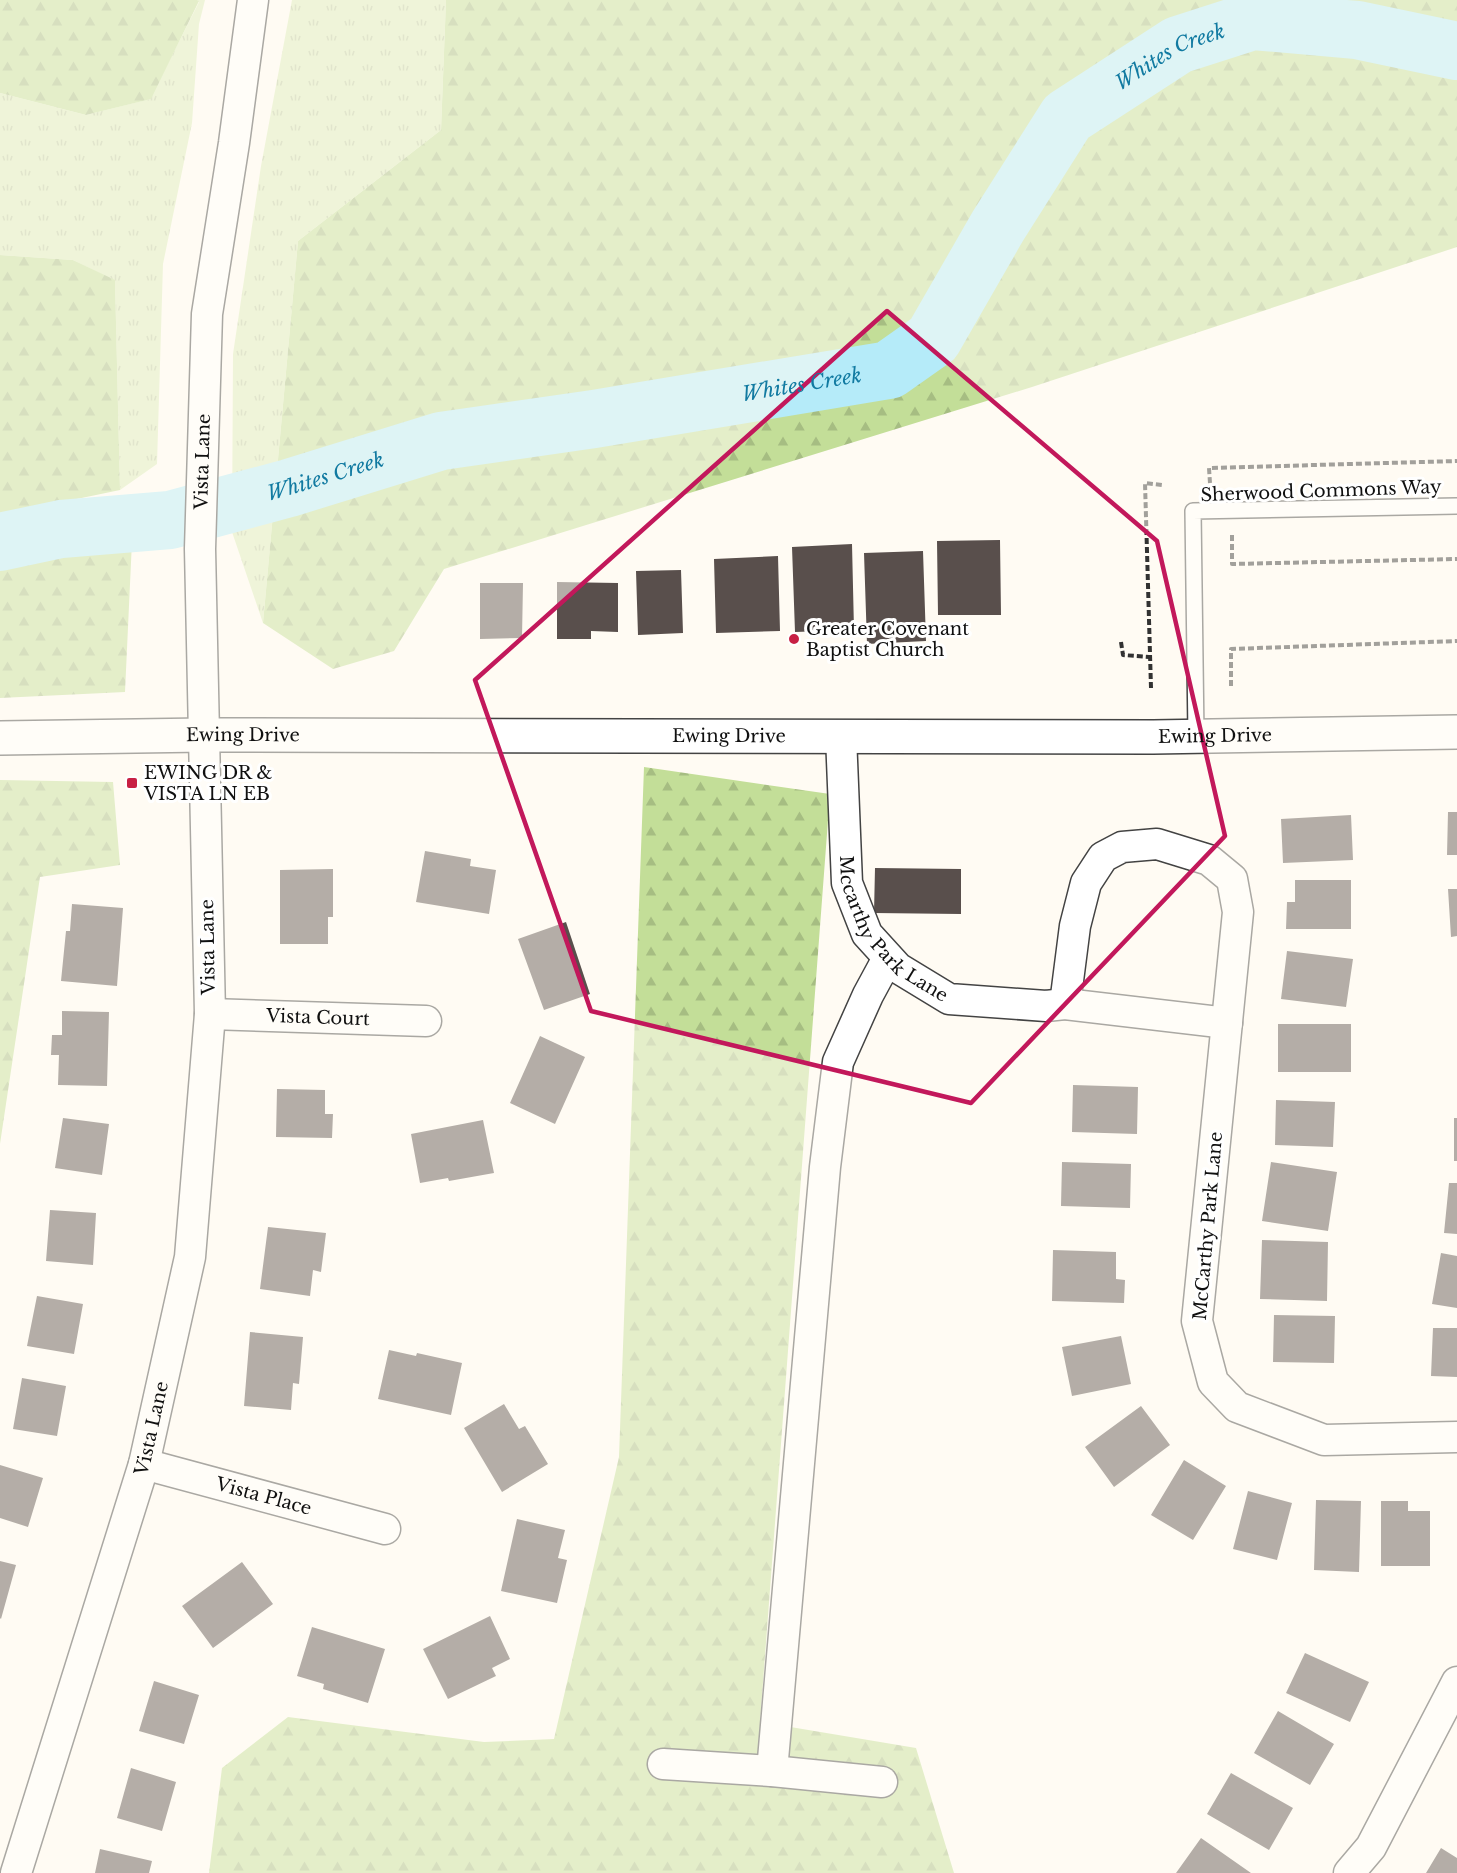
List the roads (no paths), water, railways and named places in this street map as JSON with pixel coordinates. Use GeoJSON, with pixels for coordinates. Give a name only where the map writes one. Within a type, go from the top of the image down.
{"type":"FeatureCollection","features":[{"type":"Feature","properties":{"kind":"street","name":"Vista Lane"},"geometry":{"type":"LineString","coordinates":[[16,1873],[144,1464],[190,1257],[210,1014],[200,549],[207,314],[234,143],[253,0]]}},
{"type":"Feature","properties":{"kind":"street","name":"Ewing Drive"},"geometry":{"type":"LineString","coordinates":[[0,738],[204,735],[1196,736],[1457,732]]}},
{"type":"Feature","properties":{"kind":"street","name":"Mccarthy Park Lane"},"geometry":{"type":"LineString","coordinates":[[841,736],[847,883],[867,934],[898,968],[949,999],[1046,1006],[1065,1004],[1227,1023]]}},
{"type":"Feature","properties":{"kind":"street"},"geometry":{"type":"LineString","coordinates":[[1065,1004],[1075,926],[1086,883],[1104,857],[1122,847],[1157,844],[1209,860],[1232,879],[1238,912],[1227,1023]]}},
{"type":"Feature","properties":{"kind":"street"},"geometry":{"type":"LineString","coordinates":[[772,1771],[825,1167],[838,1062],[868,994],[888,958]]}},
{"type":"Feature","properties":{"kind":"street","name":"Vista Court"},"geometry":{"type":"LineString","coordinates":[[210,1014],[426,1021]]}},
{"type":"Feature","properties":{"kind":"street","name":"McCarthy Park Lane"},"geometry":{"type":"LineString","coordinates":[[1227,1023],[1197,1322],[1213,1382],[1237,1407],[1324,1440],[1457,1437]]}},
{"type":"Feature","properties":{"kind":"street","name":"Vista Place"},"geometry":{"type":"LineString","coordinates":[[144,1464],[386,1528]]}},
{"type":"Feature","properties":{"kind":"street"},"geometry":{"type":"LineString","coordinates":[[1349,1873],[1371,1847],[1457,1682]]}},
{"type":"Feature","properties":{"kind":"street"},"geometry":{"type":"LineString","coordinates":[[663,1764],[772,1771],[882,1782]]}},
{"type":"Feature","properties":{"kind":"lane","name":"Sherwood Commons Way"},"geometry":{"type":"LineString","coordinates":[[1196,736],[1193,511],[1457,506]]}},
{"type":"Feature","properties":{"kind":"waterway","name":"Whites Creek"},"geometry":{"type":"LineString","coordinates":[[0,542],[61,529],[170,520],[289,488],[441,441],[594,419],[889,370],[933,339],[998,226],[1067,117],[1178,45],[1253,21],[1357,30],[1457,51]]}},
{"type":"Feature","properties":{"kind":"place","name":"Greater Covenant Baptist Church"},"geometry":{"type":"Point","coordinates":[794,639]}},
{"type":"Feature","properties":{"kind":"place","name":"EWING DR & VISTA LN EB"},"geometry":{"type":"Point","coordinates":[132,783]}}]}
